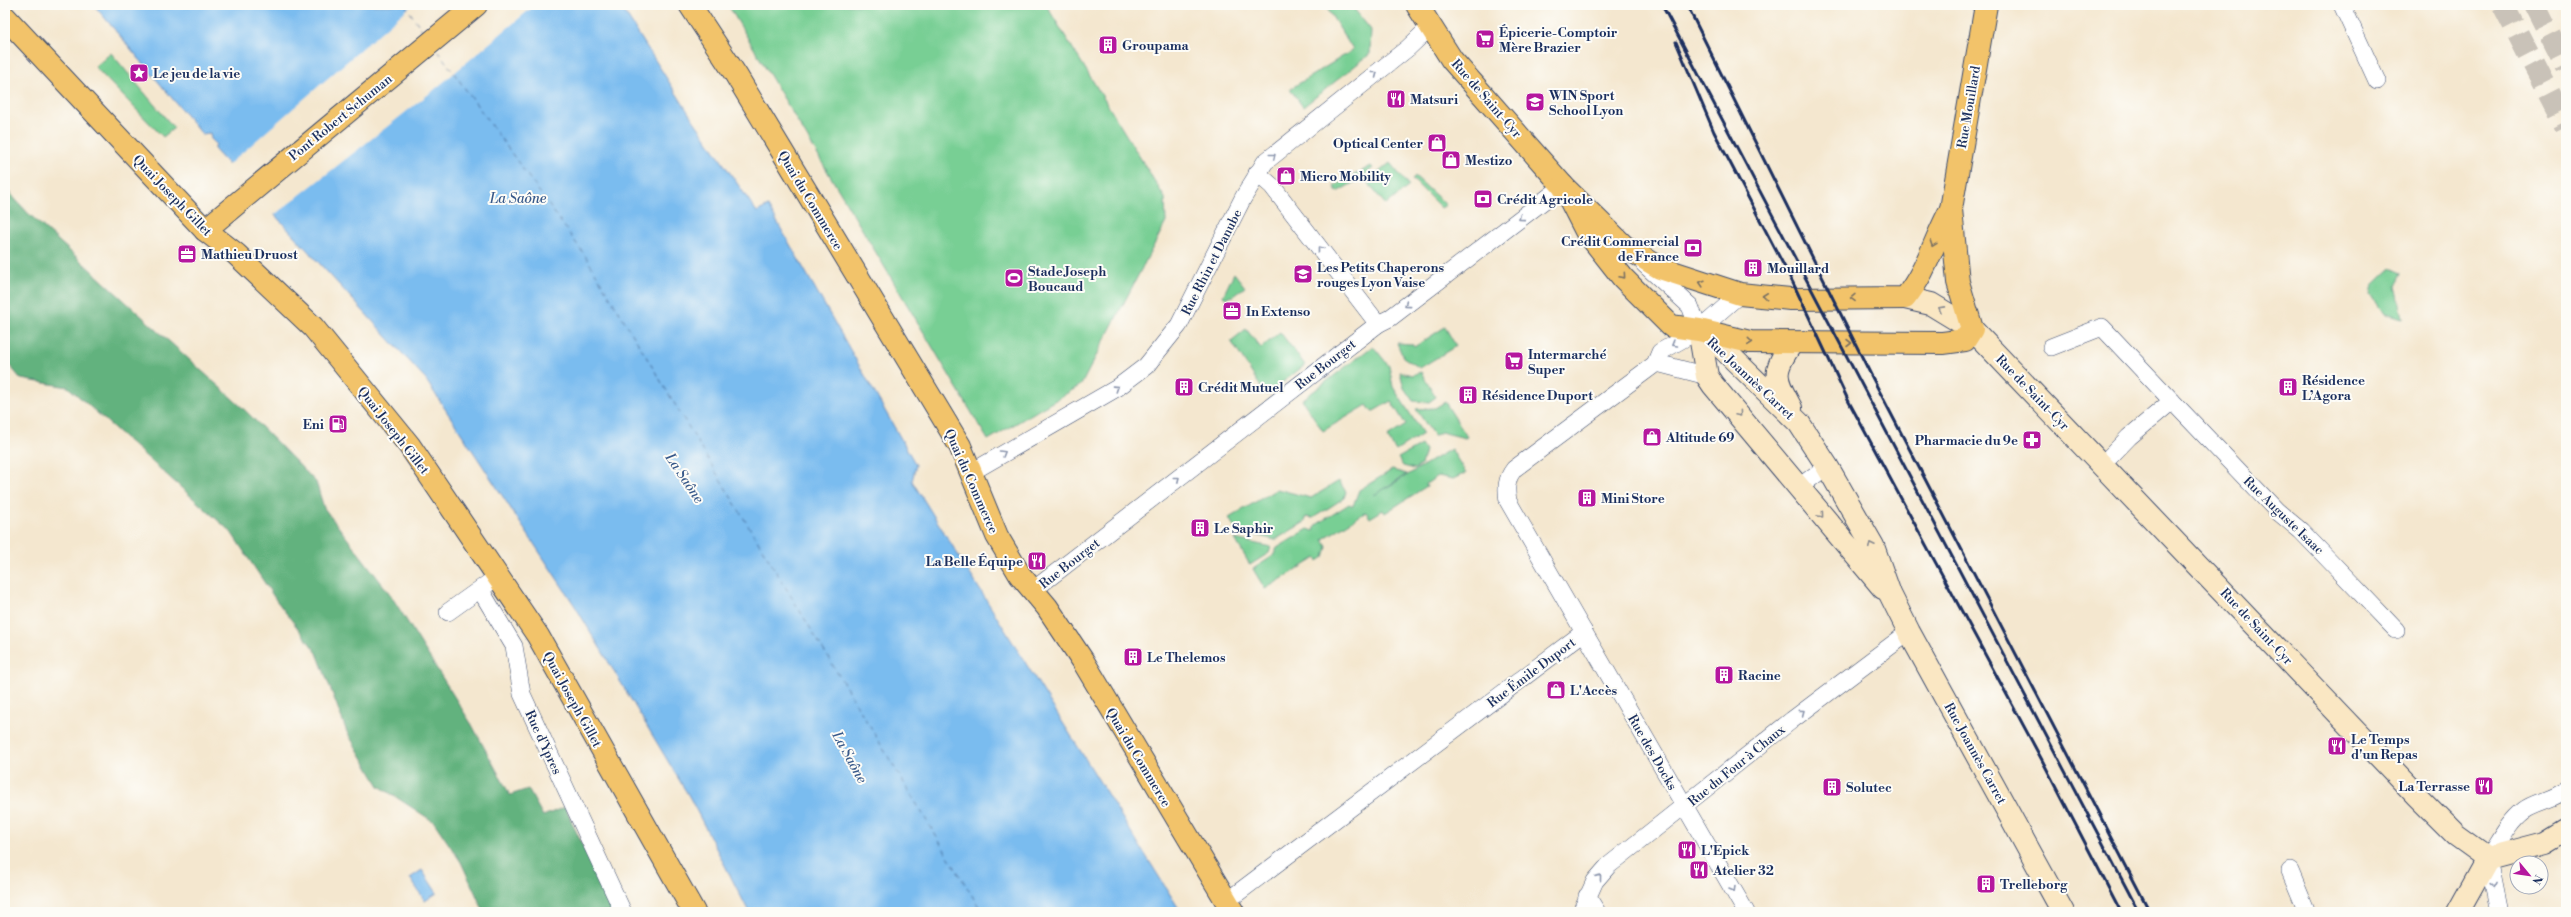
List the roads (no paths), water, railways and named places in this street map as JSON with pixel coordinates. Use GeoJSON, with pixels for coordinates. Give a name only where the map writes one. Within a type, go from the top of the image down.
{"type":"FeatureCollection","features":[{"type":"Feature","properties":{"kind":"main road","name":"Pont Robert Schuman"},"geometry":{"type":"LineString","coordinates":[[205,230],[232,206],[476,5]]}},
{"type":"Feature","properties":{"kind":"main road","name":"Quai du Commerce"},"geometry":{"type":"LineString","coordinates":[[690,5],[736,74],[960,446],[997,536],[1020,575],[1032,591],[1047,606],[1083,661],[1230,906]]}},
{"type":"Feature","properties":{"kind":"main road","name":"Rue de Saint-Cyr"},"geometry":{"type":"LineString","coordinates":[[1417,5],[1432,25],[1452,60],[1563,186],[1624,246],[1660,268],[1740,294],[1790,299],[1905,298]]}},
{"type":"Feature","properties":{"kind":"main road","name":"Rue Mouillard"},"geometry":{"type":"LineString","coordinates":[[1972,329],[1958,282],[1951,209],[1986,5]]}},
{"type":"Feature","properties":{"kind":"main road","name":"Quai Joseph Gillet"},"geometry":{"type":"LineString","coordinates":[[5,17],[205,230],[236,254],[313,327],[409,445],[490,583],[538,636],[694,912]]}},
{"type":"Feature","properties":{"kind":"main road","name":"Rue de Saint-Cyr"},"geometry":{"type":"LineString","coordinates":[[1563,186],[1586,231],[1623,278],[1671,326],[1699,330],[1750,342],[1792,344],[1943,343],[1965,340],[1972,329]]}},
{"type":"Feature","properties":{"kind":"main road","name":"Rue Mouillard"},"geometry":{"type":"LineString","coordinates":[[1905,298],[1922,276],[1936,235],[1951,209]]}},
{"type":"Feature","properties":{"kind":"street"},"geometry":{"type":"LineString","coordinates":[[2342,5],[2377,82]]}},
{"type":"Feature","properties":{"kind":"street","name":"Rue Rhin et Danube"},"geometry":{"type":"LineString","coordinates":[[970,473],[1117,388],[1146,366],[1179,326],[1257,173],[1265,162],[1399,56],[1432,25]]}},
{"type":"Feature","properties":{"kind":"street"},"geometry":{"type":"LineString","coordinates":[[1257,173],[1272,186],[1378,324]]}},
{"type":"Feature","properties":{"kind":"street","name":"Rue Bourget"},"geometry":{"type":"LineString","coordinates":[[1032,591],[1378,324],[1390,318],[1563,186]]}},
{"type":"Feature","properties":{"kind":"street","name":"Rue de Saint-Cyr"},"geometry":{"type":"LineString","coordinates":[[1624,246],[1690,306],[1699,330]]}},
{"type":"Feature","properties":{"kind":"street"},"geometry":{"type":"LineString","coordinates":[[1699,330],[1740,294]]}},
{"type":"Feature","properties":{"kind":"street","name":"Rue de Saint-Cyr"},"geometry":{"type":"LineString","coordinates":[[1905,298],[1931,304],[1972,329],[2417,796],[2456,835],[2488,858]]}},
{"type":"Feature","properties":{"kind":"street","name":"Rue Auguste Isaac"},"geometry":{"type":"LineString","coordinates":[[2051,347],[2102,327],[2277,511],[2301,531],[2396,630]]}},
{"type":"Feature","properties":{"kind":"street","name":"Rue Émile Duport"},"geometry":{"type":"LineString","coordinates":[[1230,906],[1584,632],[1508,501],[1507,483],[1514,468],[1656,363],[1660,352],[1699,330]]}},
{"type":"Feature","properties":{"kind":"street","name":"Rue Joannès Carret"},"geometry":{"type":"LineString","coordinates":[[1699,330],[1707,376],[1865,568],[1890,594]]}},
{"type":"Feature","properties":{"kind":"street","name":"Rue Joannès Carret"},"geometry":{"type":"LineString","coordinates":[[1699,330],[1719,345],[1799,423],[1827,466],[1873,546],[1890,594],[1908,632],[2063,912]]}},
{"type":"Feature","properties":{"kind":"street"},"geometry":{"type":"LineString","coordinates":[[1792,344],[1779,361],[1777,380],[1799,423]]}},
{"type":"Feature","properties":{"kind":"street"},"geometry":{"type":"LineString","coordinates":[[1656,363],[1707,376]]}},
{"type":"Feature","properties":{"kind":"street"},"geometry":{"type":"LineString","coordinates":[[2102,465],[2129,436],[2172,401]]}},
{"type":"Feature","properties":{"kind":"street"},"geometry":{"type":"LineString","coordinates":[[1798,488],[1827,466]]}},
{"type":"Feature","properties":{"kind":"street"},"geometry":{"type":"LineString","coordinates":[[448,612],[490,583]]}},
{"type":"Feature","properties":{"kind":"street","name":"Rue d'Ypres"},"geometry":{"type":"LineString","coordinates":[[490,583],[484,596],[514,646],[522,694],[623,912]]}},
{"type":"Feature","properties":{"kind":"street","name":"Rue des Docks"},"geometry":{"type":"LineString","coordinates":[[1584,632],[1746,912]]}},
{"type":"Feature","properties":{"kind":"street","name":"Rue du Four à Chaux"},"geometry":{"type":"LineString","coordinates":[[1581,912],[1595,881],[1608,866],[1685,807],[1792,720],[1908,632]]}},
{"type":"Feature","properties":{"kind":"street"},"geometry":{"type":"LineString","coordinates":[[2458,912],[2488,858],[2516,816],[2525,809],[2549,800],[2566,789]]}},
{"type":"Feature","properties":{"kind":"street"},"geometry":{"type":"LineString","coordinates":[[2488,858],[2545,843],[2566,830]]}},
{"type":"Feature","properties":{"kind":"street"},"geometry":{"type":"LineString","coordinates":[[2488,858],[2500,912]]}},
{"type":"Feature","properties":{"kind":"street"},"geometry":{"type":"LineString","coordinates":[[2290,871],[2307,912]]}},
{"type":"Feature","properties":{"kind":"street"},"geometry":{"type":"LineString","coordinates":[[1587,896],[1598,912]]}},
{"type":"Feature","properties":{"kind":"water","name":"La Saône"},"geometry":{"type":"Polygon","coordinates":[[[94,5],[620,5],[692,118],[757,212],[768,206],[916,465],[912,481],[1181,912],[749,912],[690,798],[575,606],[424,377],[214,149],[216,144],[211,139],[210,133],[202,134],[94,5]]]}},
{"type":"Feature","properties":{"kind":"water"},"geometry":{"type":"Polygon","coordinates":[[[422,870],[437,893],[425,901],[410,878],[422,870]]]}},
{"type":"Feature","properties":{"kind":"tunnel"},"geometry":{"type":"LineString","coordinates":[[2503,5],[2566,127]]}},
{"type":"Feature","properties":{"kind":"tunnel"},"geometry":{"type":"LineString","coordinates":[[2535,5],[2566,67]]}},
{"type":"Feature","properties":{"kind":"railway"},"geometry":{"type":"LineString","coordinates":[[1662,5],[2139,912]]}},
{"type":"Feature","properties":{"kind":"railway"},"geometry":{"type":"LineString","coordinates":[[1687,5],[1872,377],[2150,912]]}},
{"type":"Feature","properties":{"kind":"railway"},"geometry":{"type":"LineString","coordinates":[[1676,42],[1714,132],[1793,283],[1849,402],[2042,760],[2121,912]]}},
{"type":"Feature","properties":{"kind":"place","name":"Épicerie-Comptoir Mère Brazier"},"geometry":{"type":"Point","coordinates":[1485,39]}},
{"type":"Feature","properties":{"kind":"place","name":"Groupama"},"geometry":{"type":"Point","coordinates":[1108,45]}},
{"type":"Feature","properties":{"kind":"place","name":"Le jeu de la vie"},"geometry":{"type":"Point","coordinates":[139,73]}},
{"type":"Feature","properties":{"kind":"place","name":"Matsuri"},"geometry":{"type":"Point","coordinates":[1396,99]}},
{"type":"Feature","properties":{"kind":"place","name":"WIN Sport School Lyon"},"geometry":{"type":"Point","coordinates":[1535,102]}},
{"type":"Feature","properties":{"kind":"place","name":"Optical Center"},"geometry":{"type":"Point","coordinates":[1437,143]}},
{"type":"Feature","properties":{"kind":"place","name":"Mestizo"},"geometry":{"type":"Point","coordinates":[1451,160]}},
{"type":"Feature","properties":{"kind":"place","name":"Micro Mobility"},"geometry":{"type":"Point","coordinates":[1286,176]}},
{"type":"Feature","properties":{"kind":"place","name":"Crédit Agricole"},"geometry":{"type":"Point","coordinates":[1483,199]}},
{"type":"Feature","properties":{"kind":"place","name":"Crédit Commercial de France"},"geometry":{"type":"Point","coordinates":[1693,248]}},
{"type":"Feature","properties":{"kind":"place","name":"Mathieu Druost"},"geometry":{"type":"Point","coordinates":[187,254]}},
{"type":"Feature","properties":{"kind":"place","name":"Mouillard"},"geometry":{"type":"Point","coordinates":[1753,268]}},
{"type":"Feature","properties":{"kind":"place","name":"Les Petits Chaperons rouges Lyon Vaise"},"geometry":{"type":"Point","coordinates":[1303,274]}},
{"type":"Feature","properties":{"kind":"place","name":"Stade Joseph Boucaud"},"geometry":{"type":"Point","coordinates":[1014,278]}},
{"type":"Feature","properties":{"kind":"place","name":"In Extenso"},"geometry":{"type":"Point","coordinates":[1232,311]}},
{"type":"Feature","properties":{"kind":"place","name":"Intermarché Super"},"geometry":{"type":"Point","coordinates":[1514,361]}},
{"type":"Feature","properties":{"kind":"place","name":"Crédit Mutuel"},"geometry":{"type":"Point","coordinates":[1184,387]}},
{"type":"Feature","properties":{"kind":"place","name":"Résidence L’Agora"},"geometry":{"type":"Point","coordinates":[2288,387]}},
{"type":"Feature","properties":{"kind":"place","name":"Résidence Duport"},"geometry":{"type":"Point","coordinates":[1468,395]}},
{"type":"Feature","properties":{"kind":"place","name":"Eni"},"geometry":{"type":"Point","coordinates":[338,424]}},
{"type":"Feature","properties":{"kind":"place","name":"Altitude 69"},"geometry":{"type":"Point","coordinates":[1652,437]}},
{"type":"Feature","properties":{"kind":"place","name":"Pharmacie du 9e"},"geometry":{"type":"Point","coordinates":[2032,440]}},
{"type":"Feature","properties":{"kind":"place","name":"Mini Store"},"geometry":{"type":"Point","coordinates":[1587,498]}},
{"type":"Feature","properties":{"kind":"place","name":"Le Saphir"},"geometry":{"type":"Point","coordinates":[1200,528]}},
{"type":"Feature","properties":{"kind":"place","name":"La Belle Équipe"},"geometry":{"type":"Point","coordinates":[1037,561]}},
{"type":"Feature","properties":{"kind":"place","name":"Le Thelemos"},"geometry":{"type":"Point","coordinates":[1133,657]}},
{"type":"Feature","properties":{"kind":"place","name":"Racine"},"geometry":{"type":"Point","coordinates":[1724,675]}},
{"type":"Feature","properties":{"kind":"place","name":"L'Accès"},"geometry":{"type":"Point","coordinates":[1556,690]}},
{"type":"Feature","properties":{"kind":"place","name":"Le Temps d'un Repas"},"geometry":{"type":"Point","coordinates":[2337,746]}},
{"type":"Feature","properties":{"kind":"place","name":"La Terrasse"},"geometry":{"type":"Point","coordinates":[2484,786]}},
{"type":"Feature","properties":{"kind":"place","name":"Solutec"},"geometry":{"type":"Point","coordinates":[1832,787]}},
{"type":"Feature","properties":{"kind":"place","name":"L'Epick"},"geometry":{"type":"Point","coordinates":[1687,850]}},
{"type":"Feature","properties":{"kind":"place","name":"Atelier 32"},"geometry":{"type":"Point","coordinates":[1699,870]}},
{"type":"Feature","properties":{"kind":"place","name":"Trelleborg"},"geometry":{"type":"Point","coordinates":[1986,884]}}]}
